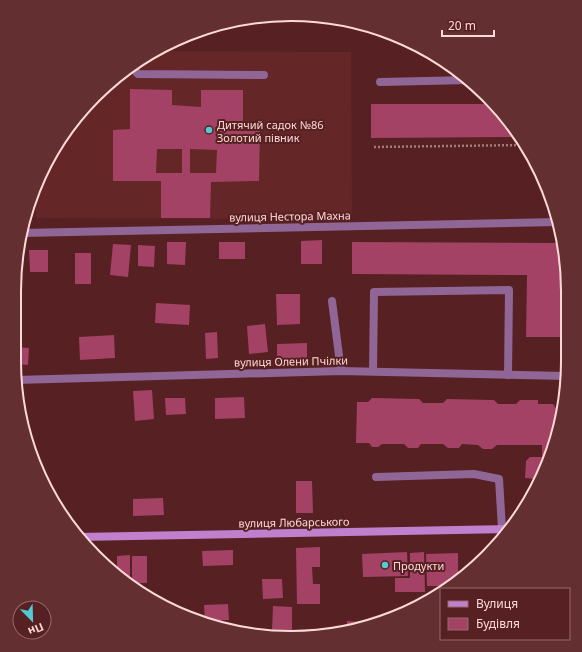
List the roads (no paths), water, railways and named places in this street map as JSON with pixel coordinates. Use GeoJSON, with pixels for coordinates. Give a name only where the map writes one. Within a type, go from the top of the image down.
{"type":"FeatureCollection","features":[{"type":"Feature","properties":{"kind":"main road","name":"вулиця Любарського"},"geometry":{"type":"LineString","coordinates":[[86,537],[502,529]]}},
{"type":"Feature","properties":{"kind":"street"},"geometry":{"type":"LineString","coordinates":[[135,71],[138,74],[264,74]]}},
{"type":"Feature","properties":{"kind":"street"},"geometry":{"type":"LineString","coordinates":[[380,82],[459,80]]}},
{"type":"Feature","properties":{"kind":"street","name":"вулиця Нестора Махна"},"geometry":{"type":"LineString","coordinates":[[27,232],[552,222]]}},
{"type":"Feature","properties":{"kind":"street"},"geometry":{"type":"LineString","coordinates":[[373,371],[374,292],[509,290],[508,375]]}},
{"type":"Feature","properties":{"kind":"street"},"geometry":{"type":"LineString","coordinates":[[332,301],[341,371]]}},
{"type":"Feature","properties":{"kind":"street","name":"вулиця Олени Пчілки"},"geometry":{"type":"LineString","coordinates":[[22,380],[341,371],[560,376]]}},
{"type":"Feature","properties":{"kind":"street"},"geometry":{"type":"LineString","coordinates":[[376,477],[474,474],[499,479],[506,523]]}},
{"type":"Feature","properties":{"kind":"place","name":"Дитячий садок №86 Золотий півник"},"geometry":{"type":"Point","coordinates":[209,130]}},
{"type":"Feature","properties":{"kind":"place","name":"Продукти"},"geometry":{"type":"Point","coordinates":[385,565]}}]}
